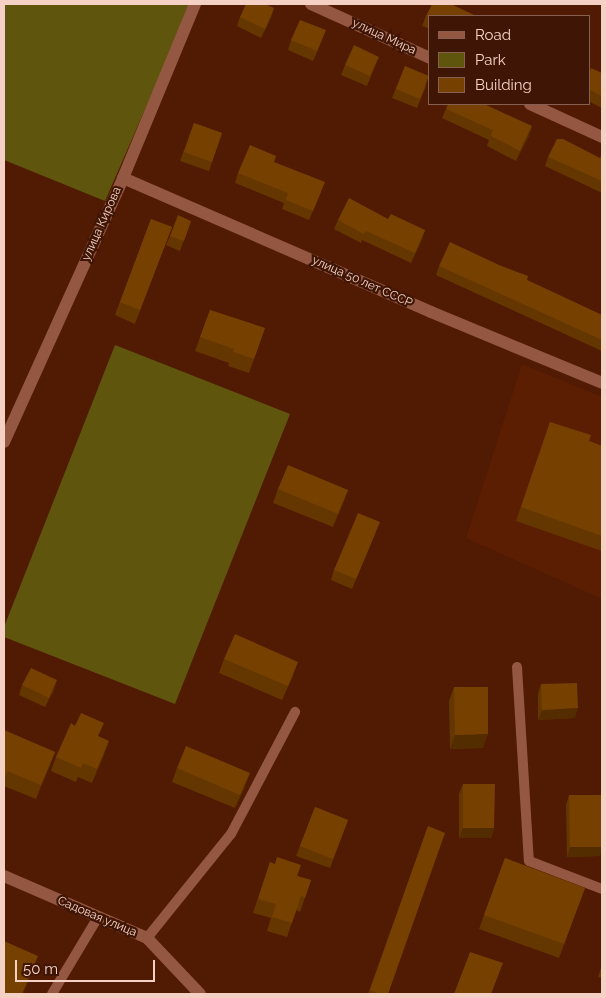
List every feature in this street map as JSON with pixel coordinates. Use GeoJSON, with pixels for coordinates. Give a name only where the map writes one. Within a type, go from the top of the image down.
{"type":"FeatureCollection","features":[{"type":"Feature","properties":{"kind":"street","name":"улица Кирова"},"geometry":{"type":"LineString","coordinates":[[4,442],[123,178],[195,4]]}},
{"type":"Feature","properties":{"kind":"street","name":"улица Мира"},"geometry":{"type":"LineString","coordinates":[[311,4],[428,57]]}},
{"type":"Feature","properties":{"kind":"street"},"geometry":{"type":"LineString","coordinates":[[532,105],[602,137]]}},
{"type":"Feature","properties":{"kind":"street","name":"улица 50 лет СССР"},"geometry":{"type":"LineString","coordinates":[[123,178],[431,312],[602,383]]}},
{"type":"Feature","properties":{"kind":"street","name":"Садовая улица"},"geometry":{"type":"LineString","coordinates":[[4,876],[147,938],[200,994]]}},
{"type":"Feature","properties":{"kind":"lane"},"geometry":{"type":"LineString","coordinates":[[517,668],[529,861],[602,889]]}},
{"type":"Feature","properties":{"kind":"lane"},"geometry":{"type":"LineString","coordinates":[[147,938],[232,834],[295,712]]}},
{"type":"Feature","properties":{"kind":"lane"},"geometry":{"type":"LineString","coordinates":[[52,994],[98,917]]}},
{"type":"Feature","properties":{"kind":"shaded area"},"geometry":{"type":"Polygon","coordinates":[[[522,364],[602,397],[602,599],[466,538],[522,364]]]}},
{"type":"Feature","properties":{"kind":"green space"},"geometry":{"type":"Polygon","coordinates":[[[4,4],[191,4],[105,201],[4,160],[4,4]]]}},
{"type":"Feature","properties":{"kind":"green space"},"geometry":{"type":"Polygon","coordinates":[[[115,345],[290,414],[175,704],[4,637],[4,627],[115,345]]]}},
{"type":"Feature","properties":{"kind":"building"},"geometry":{"type":"Polygon","coordinates":[[[246,4],[265,4],[274,8],[265,29],[240,17],[246,4]]]}},
{"type":"Feature","properties":{"kind":"building"},"geometry":{"type":"Polygon","coordinates":[[[432,4],[451,4],[474,15],[428,15],[428,17],[426,16],[432,4]]]}},
{"type":"Feature","properties":{"kind":"building"},"geometry":{"type":"Polygon","coordinates":[[[300,20],[326,30],[317,51],[291,40],[300,20]]]}},
{"type":"Feature","properties":{"kind":"building"},"geometry":{"type":"Polygon","coordinates":[[[354,45],[379,57],[370,76],[345,65],[354,45]]]}},
{"type":"Feature","properties":{"kind":"building"},"geometry":{"type":"Polygon","coordinates":[[[405,66],[428,76],[420,99],[396,89],[405,66]]]}},
{"type":"Feature","properties":{"kind":"building"},"geometry":{"type":"Polygon","coordinates":[[[591,68],[602,73],[602,96],[591,90],[591,68]]]}},
{"type":"Feature","properties":{"kind":"building"},"geometry":{"type":"Polygon","coordinates":[[[448,105],[486,105],[532,126],[520,151],[491,136],[493,130],[446,109],[448,105]]]}},
{"type":"Feature","properties":{"kind":"building"},"geometry":{"type":"Polygon","coordinates":[[[194,123],[222,133],[212,162],[184,152],[194,123]]]}},
{"type":"Feature","properties":{"kind":"building"},"geometry":{"type":"Polygon","coordinates":[[[557,139],[563,139],[600,158],[601,156],[602,181],[548,157],[557,139]]]}},
{"type":"Feature","properties":{"kind":"building"},"geometry":{"type":"Polygon","coordinates":[[[250,145],[276,156],[274,162],[325,182],[313,211],[286,200],[288,193],[238,173],[250,145]]]}},
{"type":"Feature","properties":{"kind":"building"},"geometry":{"type":"Polygon","coordinates":[[[349,198],[388,219],[391,214],[425,230],[415,253],[366,231],[364,234],[338,220],[349,198]]]}},
{"type":"Feature","properties":{"kind":"building"},"geometry":{"type":"Polygon","coordinates":[[[178,215],[191,221],[184,241],[170,236],[178,215]]]}},
{"type":"Feature","properties":{"kind":"building"},"geometry":{"type":"Polygon","coordinates":[[[151,219],[172,227],[140,310],[120,302],[151,219]]]}},
{"type":"Feature","properties":{"kind":"building"},"geometry":{"type":"Polygon","coordinates":[[[450,242],[499,265],[528,276],[527,280],[602,315],[602,340],[439,266],[450,242]]]}},
{"type":"Feature","properties":{"kind":"building"},"geometry":{"type":"Polygon","coordinates":[[[210,310],[265,328],[254,359],[233,352],[234,349],[200,337],[210,310]]]}},
{"type":"Feature","properties":{"kind":"building"},"geometry":{"type":"Polygon","coordinates":[[[550,422],[591,435],[589,441],[602,446],[602,536],[521,507],[550,422]]]}},
{"type":"Feature","properties":{"kind":"building"},"geometry":{"type":"Polygon","coordinates":[[[288,465],[348,490],[338,514],[278,489],[288,465]]]}},
{"type":"Feature","properties":{"kind":"building"},"geometry":{"type":"Polygon","coordinates":[[[358,513],[380,522],[356,579],[334,570],[358,513]]]}},
{"type":"Feature","properties":{"kind":"building"},"geometry":{"type":"Polygon","coordinates":[[[235,634],[298,662],[288,686],[224,659],[235,634]]]}},
{"type":"Feature","properties":{"kind":"building"},"geometry":{"type":"Polygon","coordinates":[[[31,668],[57,680],[49,698],[22,685],[31,668]]]}},
{"type":"Feature","properties":{"kind":"building"},"geometry":{"type":"Polygon","coordinates":[[[577,683],[578,708],[542,710],[541,684],[577,683]]]}},
{"type":"Feature","properties":{"kind":"building"},"geometry":{"type":"Polygon","coordinates":[[[454,687],[488,687],[488,734],[455,735],[454,687]]]}},
{"type":"Feature","properties":{"kind":"building"},"geometry":{"type":"Polygon","coordinates":[[[81,713],[104,723],[98,736],[109,741],[97,769],[83,763],[81,768],[56,757],[71,723],[75,726],[81,713]]]}},
{"type":"Feature","properties":{"kind":"building"},"geometry":{"type":"Polygon","coordinates":[[[4,730],[55,752],[41,785],[7,771],[4,780],[4,730]]]}},
{"type":"Feature","properties":{"kind":"building"},"geometry":{"type":"Polygon","coordinates":[[[186,746],[250,773],[240,795],[177,768],[186,746]]]}},
{"type":"Feature","properties":{"kind":"building"},"geometry":{"type":"Polygon","coordinates":[[[463,784],[495,784],[494,828],[463,828],[463,784]]]}},
{"type":"Feature","properties":{"kind":"building"},"geometry":{"type":"Polygon","coordinates":[[[569,795],[602,795],[602,847],[570,847],[569,795]]]}},
{"type":"Feature","properties":{"kind":"building"},"geometry":{"type":"Polygon","coordinates":[[[315,807],[348,820],[333,859],[300,846],[315,807]]]}},
{"type":"Feature","properties":{"kind":"building"},"geometry":{"type":"Polygon","coordinates":[[[428,826],[445,833],[388,994],[380,994],[370,990],[428,826]]]}},
{"type":"Feature","properties":{"kind":"building"},"geometry":{"type":"Polygon","coordinates":[[[277,857],[301,865],[297,876],[311,880],[305,898],[301,896],[292,923],[272,917],[276,904],[258,899],[270,862],[275,864],[277,857]]]}},
{"type":"Feature","properties":{"kind":"building"},"geometry":{"type":"Polygon","coordinates":[[[505,858],[585,888],[564,944],[484,915],[505,858]]]}},
{"type":"Feature","properties":{"kind":"building"},"geometry":{"type":"Polygon","coordinates":[[[4,941],[38,956],[22,994],[4,994],[4,941]]]}},
{"type":"Feature","properties":{"kind":"building"},"geometry":{"type":"Polygon","coordinates":[[[470,952],[503,963],[491,994],[454,994],[470,952]]]}}]}
